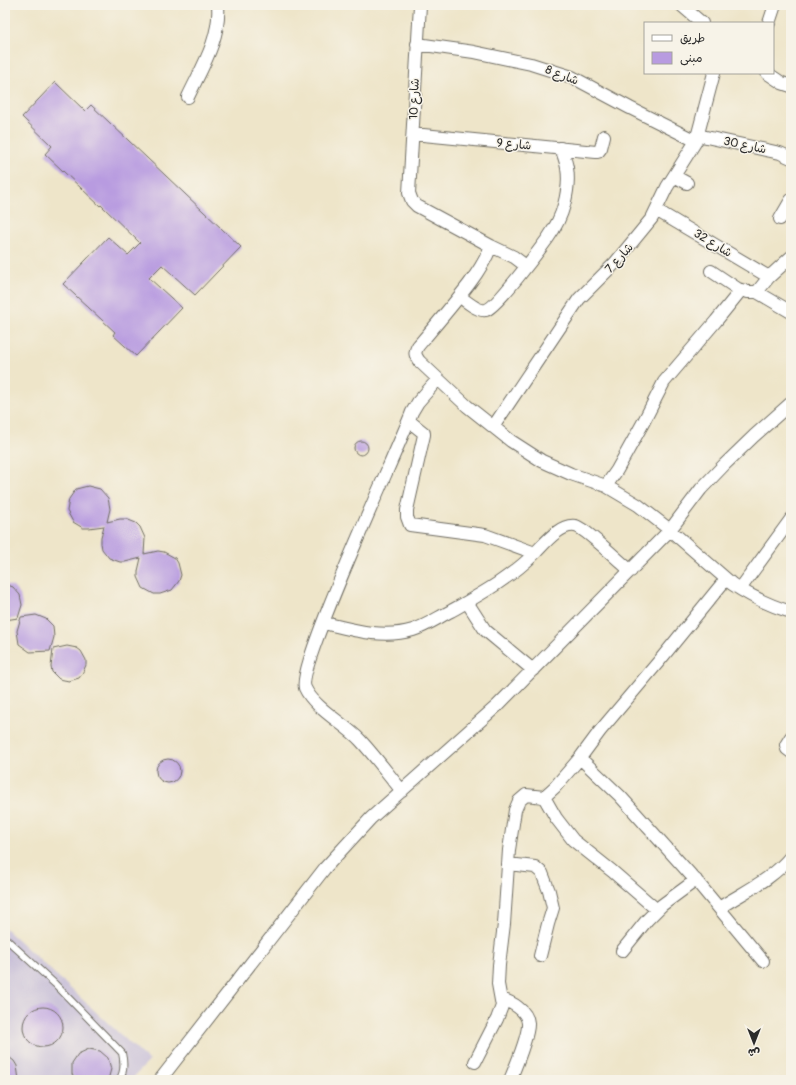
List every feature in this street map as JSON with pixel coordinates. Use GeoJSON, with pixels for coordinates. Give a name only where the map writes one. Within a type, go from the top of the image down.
{"type":"FeatureCollection","features":[{"type":"Feature","properties":{"kind":"street"},"geometry":{"type":"LineString","coordinates":[[188,97],[214,38],[219,16],[218,5]]}},
{"type":"Feature","properties":{"kind":"street","name":"شارع 10"},"geometry":{"type":"LineString","coordinates":[[420,5],[409,193],[412,201],[417,206],[491,246]]}},
{"type":"Feature","properties":{"kind":"street"},"geometry":{"type":"LineString","coordinates":[[680,5],[701,22]]}},
{"type":"Feature","properties":{"kind":"street"},"geometry":{"type":"LineString","coordinates":[[769,22],[775,5]]}},
{"type":"Feature","properties":{"kind":"street","name":"شارع 8"},"geometry":{"type":"LineString","coordinates":[[417,44],[474,52],[531,64],[572,77],[696,138]]}},
{"type":"Feature","properties":{"kind":"street","name":"شارع 7"},"geometry":{"type":"LineString","coordinates":[[494,427],[579,300],[632,244],[652,218],[696,138],[714,74]]}},
{"type":"Feature","properties":{"kind":"street"},"geometry":{"type":"LineString","coordinates":[[768,74],[782,83],[791,86]]}},
{"type":"Feature","properties":{"kind":"street","name":"شارع 9"},"geometry":{"type":"LineString","coordinates":[[413,134],[598,152],[601,148],[604,136]]}},
{"type":"Feature","properties":{"kind":"street","name":"شارع 30"},"geometry":{"type":"LineString","coordinates":[[696,138],[780,153],[791,158]]}},
{"type":"Feature","properties":{"kind":"street"},"geometry":{"type":"LineString","coordinates":[[460,296],[467,303],[481,310],[487,310],[493,306],[551,234],[564,205],[567,186],[567,168],[560,148]]}},
{"type":"Feature","properties":{"kind":"street"},"geometry":{"type":"LineString","coordinates":[[674,176],[687,183]]}},
{"type":"Feature","properties":{"kind":"street"},"geometry":{"type":"LineString","coordinates":[[780,219],[791,200]]}},
{"type":"Feature","properties":{"kind":"street","name":"شارع 32"},"geometry":{"type":"LineString","coordinates":[[656,210],[770,277]]}},
{"type":"Feature","properties":{"kind":"street"},"geometry":{"type":"LineString","coordinates":[[526,266],[514,257],[491,246],[485,261],[460,296],[415,351],[419,361],[467,406],[511,441],[542,461],[571,474],[606,486],[638,505],[740,589],[780,609],[791,612]]}},
{"type":"Feature","properties":{"kind":"street"},"geometry":{"type":"LineString","coordinates":[[757,292],[791,257]]}},
{"type":"Feature","properties":{"kind":"street"},"geometry":{"type":"LineString","coordinates":[[711,271],[741,290],[757,292],[791,312]]}},
{"type":"Feature","properties":{"kind":"street"},"geometry":{"type":"LineString","coordinates":[[606,486],[640,429],[664,382],[741,290]]}},
{"type":"Feature","properties":{"kind":"street"},"geometry":{"type":"LineString","coordinates":[[402,791],[360,740],[326,712],[310,696],[304,682],[338,585],[409,421],[418,402],[438,379]]}},
{"type":"Feature","properties":{"kind":"street"},"geometry":{"type":"LineString","coordinates":[[160,1080],[325,868],[371,818],[498,705],[670,530],[702,489],[720,470],[754,436],[791,403]]}},
{"type":"Feature","properties":{"kind":"street"},"geometry":{"type":"LineString","coordinates":[[409,421],[424,433],[406,510],[410,526],[486,535],[535,553]]}},
{"type":"Feature","properties":{"kind":"street"},"geometry":{"type":"LineString","coordinates":[[740,589],[791,519]]}},
{"type":"Feature","properties":{"kind":"street"},"geometry":{"type":"LineString","coordinates":[[324,623],[364,633],[379,634],[413,630],[467,602],[512,574],[551,536],[566,527],[575,526],[586,531],[631,571]]}},
{"type":"Feature","properties":{"kind":"street"},"geometry":{"type":"LineString","coordinates":[[475,1062],[502,1006],[498,984],[499,965],[504,924],[508,864],[515,810],[519,801],[526,795],[544,796],[556,787],[600,731],[726,578]]}},
{"type":"Feature","properties":{"kind":"street"},"geometry":{"type":"LineString","coordinates":[[467,602],[485,630],[533,670]]}},
{"type":"Feature","properties":{"kind":"street"},"geometry":{"type":"LineString","coordinates":[[791,738],[786,745],[787,749],[791,752]]}},
{"type":"Feature","properties":{"kind":"street"},"geometry":{"type":"LineString","coordinates":[[580,758],[620,796],[696,880],[763,961]]}},
{"type":"Feature","properties":{"kind":"street"},"geometry":{"type":"LineString","coordinates":[[544,796],[556,818],[573,840],[658,910]]}},
{"type":"Feature","properties":{"kind":"street"},"geometry":{"type":"LineString","coordinates":[[719,908],[770,878],[791,856]]}},
{"type":"Feature","properties":{"kind":"street"},"geometry":{"type":"LineString","coordinates":[[508,864],[535,867],[542,873],[549,891],[553,908],[540,956]]}},
{"type":"Feature","properties":{"kind":"street"},"geometry":{"type":"LineString","coordinates":[[622,951],[658,910],[696,880]]}},
{"type":"Feature","properties":{"kind":"street"},"geometry":{"type":"LineString","coordinates":[[501,999],[510,1002],[521,1010],[526,1016],[528,1023],[524,1043],[510,1080]]}},
{"type":"Feature","properties":{"kind":"lane"},"geometry":{"type":"LineString","coordinates":[[5,938],[55,984],[122,1053],[124,1064],[121,1078],[119,1080]]}},
{"type":"Feature","properties":{"kind":"shaded area"},"geometry":{"type":"Polygon","coordinates":[[[5,928],[149,1061],[131,1080],[5,1080],[5,928]]]}},
{"type":"Feature","properties":{"kind":"building"},"geometry":{"type":"Polygon","coordinates":[[[55,82],[85,111],[91,105],[241,247],[195,295],[162,265],[149,278],[182,308],[136,356],[113,335],[115,332],[63,284],[108,237],[128,255],[140,243],[45,154],[52,146],[22,117],[55,82]]]}},
{"type":"Feature","properties":{"kind":"building"},"geometry":{"type":"Polygon","coordinates":[[[361,441],[366,443],[368,448],[366,453],[361,455],[356,453],[354,448],[356,443],[361,441]]]}},
{"type":"Feature","properties":{"kind":"building"},"geometry":{"type":"Polygon","coordinates":[[[88,486],[100,489],[108,498],[110,509],[107,522],[126,519],[136,523],[140,527],[145,538],[144,554],[158,551],[164,552],[175,558],[181,575],[179,581],[172,590],[160,594],[154,594],[143,588],[138,577],[141,558],[120,562],[109,558],[102,549],[101,543],[104,526],[83,528],[73,522],[67,511],[69,499],[76,489],[88,486]]]}},
{"type":"Feature","properties":{"kind":"building"},"geometry":{"type":"Polygon","coordinates":[[[5,584],[13,587],[20,595],[22,605],[18,618],[5,620],[5,584]]]}},
{"type":"Feature","properties":{"kind":"building"},"geometry":{"type":"Polygon","coordinates":[[[36,615],[46,619],[53,626],[54,637],[50,651],[30,652],[19,644],[17,631],[21,617],[36,615]]]}},
{"type":"Feature","properties":{"kind":"building"},"geometry":{"type":"Polygon","coordinates":[[[67,646],[77,648],[81,651],[86,660],[86,665],[79,678],[69,681],[59,679],[52,672],[51,667],[53,649],[67,646]]]}},
{"type":"Feature","properties":{"kind":"building"},"geometry":{"type":"Polygon","coordinates":[[[168,759],[173,760],[179,766],[179,776],[173,782],[168,783],[163,782],[157,776],[156,771],[157,766],[163,760],[168,759]]]}},
{"type":"Feature","properties":{"kind":"building"},"geometry":{"type":"Polygon","coordinates":[[[47,1007],[54,1010],[60,1016],[63,1027],[62,1035],[54,1044],[47,1047],[39,1047],[32,1044],[24,1035],[23,1023],[26,1016],[35,1008],[47,1007]]]}},
{"type":"Feature","properties":{"kind":"building"},"geometry":{"type":"Polygon","coordinates":[[[89,1049],[100,1051],[108,1058],[111,1069],[108,1080],[75,1080],[72,1074],[72,1063],[78,1054],[89,1049]]]}},
{"type":"Feature","properties":{"kind":"building"},"geometry":{"type":"Polygon","coordinates":[[[5,1054],[14,1061],[17,1066],[19,1080],[5,1080],[5,1054]]]}}]}
